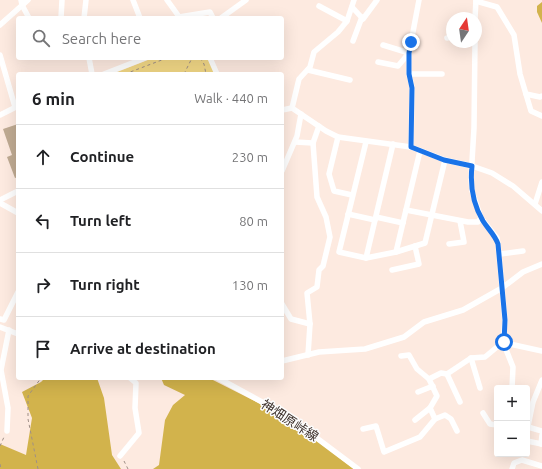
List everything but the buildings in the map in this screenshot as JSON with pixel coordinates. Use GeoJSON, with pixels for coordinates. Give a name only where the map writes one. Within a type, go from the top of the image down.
{"type":"FeatureCollection","features":[{"type":"Feature","properties":{"kind":"street"},"geometry":{"type":"LineString","coordinates":[[0,25],[22,3],[28,0]]}},
{"type":"Feature","properties":{"kind":"street"},"geometry":{"type":"LineString","coordinates":[[61,16],[62,0]]}},
{"type":"Feature","properties":{"kind":"street"},"geometry":{"type":"LineString","coordinates":[[84,16],[86,0]]}},
{"type":"Feature","properties":{"kind":"street"},"geometry":{"type":"LineString","coordinates":[[133,0],[139,16]]}},
{"type":"Feature","properties":{"kind":"street"},"geometry":{"type":"LineString","coordinates":[[167,0],[178,16]]}},
{"type":"Feature","properties":{"kind":"street"},"geometry":{"type":"LineString","coordinates":[[224,16],[246,0]]}},
{"type":"Feature","properties":{"kind":"street"},"geometry":{"type":"LineString","coordinates":[[292,108],[299,79],[312,64],[314,52],[338,32],[347,21],[354,0]]}},
{"type":"Feature","properties":{"kind":"street"},"geometry":{"type":"LineString","coordinates":[[353,41],[362,17],[363,18],[377,0]]}},
{"type":"Feature","properties":{"kind":"street"},"geometry":{"type":"LineString","coordinates":[[411,147],[412,88],[409,74],[409,53],[419,0]]}},
{"type":"Feature","properties":{"kind":"street"},"geometry":{"type":"LineString","coordinates":[[475,12],[476,0],[497,7],[514,35],[520,74],[531,111],[542,116]]}},
{"type":"Feature","properties":{"kind":"street"},"geometry":{"type":"LineString","coordinates":[[22,3],[28,16]]}},
{"type":"Feature","properties":{"kind":"street"},"geometry":{"type":"LineString","coordinates":[[319,6],[347,21]]}},
{"type":"Feature","properties":{"kind":"street"},"geometry":{"type":"LineString","coordinates":[[352,7],[362,17]]}},
{"type":"Feature","properties":{"kind":"street"},"geometry":{"type":"LineString","coordinates":[[185,16],[210,12],[212,16]]}},
{"type":"Feature","properties":{"kind":"street"},"geometry":{"type":"LineString","coordinates":[[383,45],[409,53]]}},
{"type":"Feature","properties":{"kind":"street"},"geometry":{"type":"LineString","coordinates":[[475,48],[472,166],[470,178],[472,191],[482,218],[496,238],[500,254],[505,320],[504,343],[513,367],[512,385]]}},
{"type":"Feature","properties":{"kind":"street"},"geometry":{"type":"LineString","coordinates":[[378,62],[398,66],[409,53]]}},
{"type":"Feature","properties":{"kind":"street"},"geometry":{"type":"LineString","coordinates":[[0,55],[16,103]]}},
{"type":"Feature","properties":{"kind":"street"},"geometry":{"type":"LineString","coordinates":[[89,60],[92,72]]}},
{"type":"Feature","properties":{"kind":"street"},"geometry":{"type":"LineString","coordinates":[[109,72],[140,60]]}},
{"type":"Feature","properties":{"kind":"street"},"geometry":{"type":"LineString","coordinates":[[211,60],[216,72]]}},
{"type":"Feature","properties":{"kind":"street"},"geometry":{"type":"LineString","coordinates":[[308,70],[350,80]]}},
{"type":"Feature","properties":{"kind":"street"},"geometry":{"type":"LineString","coordinates":[[409,74],[442,74]]}},
{"type":"Feature","properties":{"kind":"street"},"geometry":{"type":"LineString","coordinates":[[526,94],[540,97],[542,96]]}},
{"type":"Feature","properties":{"kind":"street"},"geometry":{"type":"LineString","coordinates":[[0,115],[16,107]]}},
{"type":"Feature","properties":{"kind":"street"},"geometry":{"type":"LineString","coordinates":[[284,110],[292,108],[338,137],[411,147],[444,160],[472,166],[500,177],[542,211]]}},
{"type":"Feature","properties":{"kind":"street"},"geometry":{"type":"LineString","coordinates":[[284,167],[295,142],[301,114]]}},
{"type":"Feature","properties":{"kind":"street"},"geometry":{"type":"LineString","coordinates":[[308,354],[310,324],[308,293],[316,287],[319,270],[323,266],[330,237],[326,217],[317,197],[313,142],[319,126]]}},
{"type":"Feature","properties":{"kind":"street"},"geometry":{"type":"LineString","coordinates":[[338,137],[329,174],[334,190],[352,195]]}},
{"type":"Feature","properties":{"kind":"street"},"geometry":{"type":"LineString","coordinates":[[295,142],[313,142]]}},
{"type":"Feature","properties":{"kind":"street"},"geometry":{"type":"LineString","coordinates":[[366,142],[339,252],[366,258],[396,252],[425,243],[444,160]]}},
{"type":"Feature","properties":{"kind":"street"},"geometry":{"type":"LineString","coordinates":[[366,258],[392,144]]}},
{"type":"Feature","properties":{"kind":"street"},"geometry":{"type":"LineString","coordinates":[[396,252],[420,151]]}},
{"type":"Feature","properties":{"kind":"street"},"geometry":{"type":"LineString","coordinates":[[535,204],[542,182]]}},
{"type":"Feature","properties":{"kind":"street"},"geometry":{"type":"LineString","coordinates":[[16,192],[0,201],[16,212]]}},
{"type":"Feature","properties":{"kind":"street"},"geometry":{"type":"LineString","coordinates":[[406,210],[475,223],[482,218]]}},
{"type":"Feature","properties":{"kind":"street"},"geometry":{"type":"LineString","coordinates":[[348,214],[402,223]]}},
{"type":"Feature","properties":{"kind":"street"},"geometry":{"type":"LineString","coordinates":[[449,244],[464,242],[460,221]]}},
{"type":"Feature","properties":{"kind":"street"},"geometry":{"type":"LineString","coordinates":[[392,270],[419,264],[415,246]]}},
{"type":"Feature","properties":{"kind":"street"},"geometry":{"type":"LineString","coordinates":[[500,254],[524,251]]}},
{"type":"Feature","properties":{"kind":"street"},"geometry":{"type":"LineString","coordinates":[[284,360],[319,352],[348,351],[379,346],[394,339],[404,337],[424,322],[463,310],[502,288],[523,272],[542,264]]}},
{"type":"Feature","properties":{"kind":"street"},"geometry":{"type":"LineString","coordinates":[[0,320],[4,320],[16,296]]}},
{"type":"Feature","properties":{"kind":"street"},"geometry":{"type":"LineString","coordinates":[[284,307],[291,319],[310,324]]}},
{"type":"Feature","properties":{"kind":"street"},"geometry":{"type":"LineString","coordinates":[[0,327],[16,333]]}},
{"type":"Feature","properties":{"kind":"street"},"geometry":{"type":"LineString","coordinates":[[7,431],[8,408],[1,370],[9,330]]}},
{"type":"Feature","properties":{"kind":"street"},"geometry":{"type":"LineString","coordinates":[[429,379],[441,373],[447,374],[471,358],[485,357],[504,343],[542,351]]}},
{"type":"Feature","properties":{"kind":"street"},"geometry":{"type":"LineString","coordinates":[[400,356],[409,356],[417,369],[429,379],[437,396],[430,408],[415,420]]}},
{"type":"Feature","properties":{"kind":"street"},"geometry":{"type":"LineString","coordinates":[[471,358],[480,388]]}},
{"type":"Feature","properties":{"kind":"street"},"geometry":{"type":"LineString","coordinates":[[447,374],[460,402]]}},
{"type":"Feature","properties":{"kind":"street"},"geometry":{"type":"LineString","coordinates":[[120,456],[139,433],[135,408],[136,383],[132,380]]}},
{"type":"Feature","properties":{"kind":"street","name":"神畑原峠線"},"geometry":{"type":"LineString","coordinates":[[222,380],[286,415],[358,469]]}},
{"type":"Feature","properties":{"kind":"street"},"geometry":{"type":"LineString","coordinates":[[529,421],[533,402],[542,380]]}},
{"type":"Feature","properties":{"kind":"street"},"geometry":{"type":"LineString","coordinates":[[418,392],[433,386]]}},
{"type":"Feature","properties":{"kind":"street"},"geometry":{"type":"LineString","coordinates":[[430,408],[435,419]]}},
{"type":"Feature","properties":{"kind":"street"},"geometry":{"type":"LineString","coordinates":[[483,413],[490,424],[494,425]]}},
{"type":"Feature","properties":{"kind":"street"},"geometry":{"type":"LineString","coordinates":[[363,429],[376,426],[384,452],[420,437],[435,419],[445,415],[451,419],[457,431]]}},
{"type":"Feature","properties":{"kind":"street"},"geometry":{"type":"LineString","coordinates":[[530,427],[542,431]]}},
{"type":"Feature","properties":{"kind":"street"},"geometry":{"type":"LineString","coordinates":[[530,442],[541,444],[542,435]]}},
{"type":"Feature","properties":{"kind":"street"},"geometry":{"type":"LineString","coordinates":[[512,469],[514,463],[523,457],[542,466]]}},
{"type":"Feature","properties":{"kind":"path"},"geometry":{"type":"LineString","coordinates":[[130,72],[162,60]]}},
{"type":"Feature","properties":{"kind":"path"},"geometry":{"type":"LineString","coordinates":[[185,72],[191,60]]}},
{"type":"Feature","properties":{"kind":"path"},"geometry":{"type":"LineString","coordinates":[[201,60],[206,72]]}},
{"type":"Feature","properties":{"kind":"path"},"geometry":{"type":"LineString","coordinates":[[38,469],[28,419],[28,396],[40,380]]}},
{"type":"Feature","properties":{"kind":"path"},"geometry":{"type":"LineString","coordinates":[[0,446],[7,431]]}},
{"type":"Feature","properties":{"kind":"path"},"geometry":{"type":"LineString","coordinates":[[120,456],[128,466],[128,469]]}},
{"type":"Feature","properties":{"kind":"path"},"geometry":{"type":"LineString","coordinates":[[0,464],[1,469]]}},
{"type":"Feature","properties":{"kind":"shaded area"},"geometry":{"type":"Polygon","coordinates":[[[542,2],[542,23],[537,12],[537,6],[542,2]]]}},
{"type":"Feature","properties":{"kind":"shaded area"},"geometry":{"type":"Polygon","coordinates":[[[148,60],[210,60],[214,72],[117,72],[148,60]]]}},
{"type":"Feature","properties":{"kind":"shaded area"},"geometry":{"type":"Polygon","coordinates":[[[43,380],[98,380],[104,398],[112,455],[121,469],[0,469],[0,444],[26,455],[32,418],[22,392],[43,380]]]}},
{"type":"Feature","properties":{"kind":"shaded area"},"geometry":{"type":"Polygon","coordinates":[[[162,380],[213,380],[286,417],[354,469],[153,469],[159,465],[165,420],[173,405],[185,395],[164,385],[162,380]]]}},
{"type":"Feature","properties":{"kind":"route"},"geometry":{"type":"LineString","coordinates":[[411,42],[409,53],[409,74],[412,88],[411,147],[444,160],[472,166],[470,178],[476,206],[482,220],[496,238],[500,254],[505,320],[504,342]]}}]}
